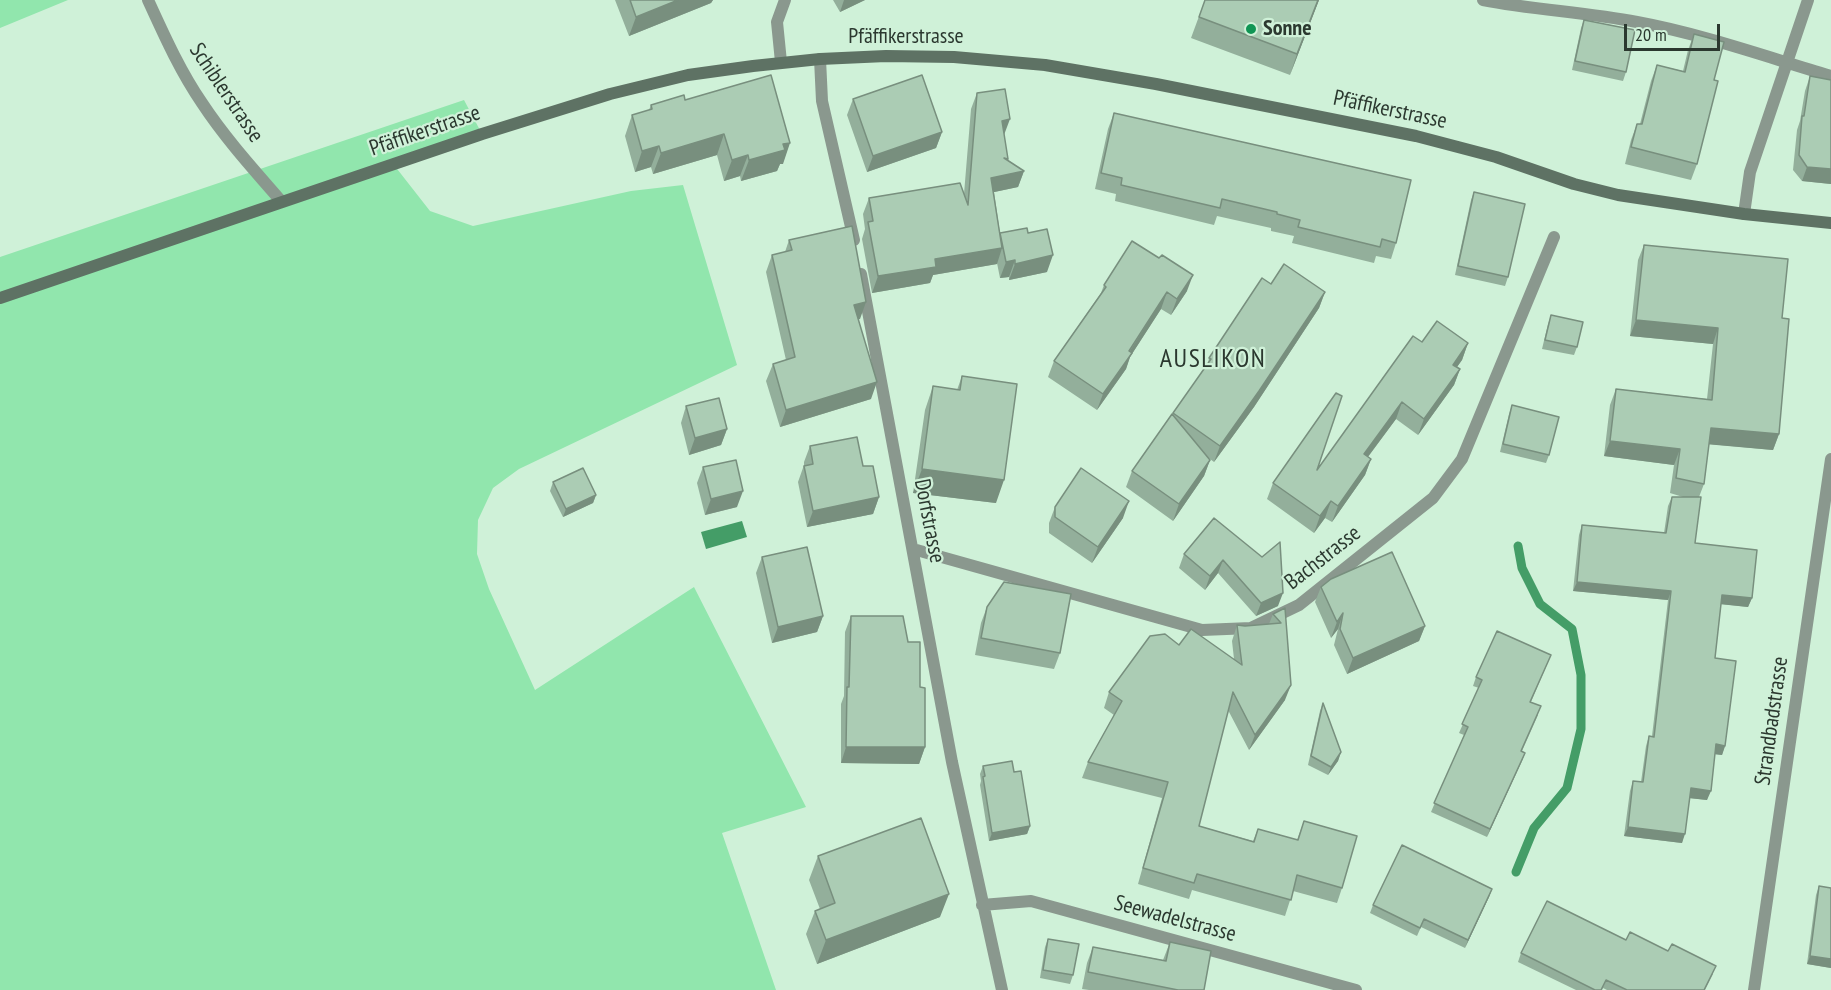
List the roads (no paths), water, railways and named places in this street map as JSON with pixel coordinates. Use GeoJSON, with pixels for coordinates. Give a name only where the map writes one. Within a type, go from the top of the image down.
{"type":"FeatureCollection","features":[{"type":"Feature","properties":{"kind":"main road","name":"Pfäffikerstrasse"},"geometry":{"type":"LineString","coordinates":[[0,298],[545,112],[610,94],[688,75],[781,62],[886,56],[954,57],[1045,65],[1156,84],[1416,136],[1496,157],[1574,184],[1618,195],[1744,214],[1831,223]]}},
{"type":"Feature","properties":{"kind":"street","name":"Schiblerstrasse"},"geometry":{"type":"LineString","coordinates":[[148,0],[172,52],[202,104],[254,171],[281,201]]}},
{"type":"Feature","properties":{"kind":"street"},"geometry":{"type":"LineString","coordinates":[[781,62],[777,22],[785,0]]}},
{"type":"Feature","properties":{"kind":"street"},"geometry":{"type":"LineString","coordinates":[[1483,0],[1522,8],[1635,21],[1831,76]]}},
{"type":"Feature","properties":{"kind":"street"},"geometry":{"type":"LineString","coordinates":[[1744,214],[1750,172],[1808,0]]}},
{"type":"Feature","properties":{"kind":"street","name":"Dorfstrasse"},"geometry":{"type":"LineString","coordinates":[[820,59],[822,101],[847,205],[952,762],[1002,990]]}},
{"type":"Feature","properties":{"kind":"street","name":"Bachstrasse"},"geometry":{"type":"LineString","coordinates":[[913,549],[1202,630],[1251,628],[1299,605],[1433,498],[1462,459],[1554,237]]}},
{"type":"Feature","properties":{"kind":"street","name":"Strandbadstrasse"},"geometry":{"type":"LineString","coordinates":[[1754,990],[1831,459]]}},
{"type":"Feature","properties":{"kind":"street","name":"Seewadelstrasse"},"geometry":{"type":"LineString","coordinates":[[982,905],[1031,901],[1356,990]]}},
{"type":"Feature","properties":{"kind":"waterway"},"geometry":{"type":"LineString","coordinates":[[1516,872],[1534,828],[1567,788],[1581,729],[1581,675],[1572,629],[1540,604],[1522,568],[1518,546]]}},
{"type":"Feature","properties":{"kind":"place","name":"Sonne"},"geometry":{"type":"Point","coordinates":[1251,29]}},
{"type":"Feature","properties":{"kind":"district","name":"AUSLIKON"},"geometry":{"type":"Point","coordinates":[1213,360]}}]}
